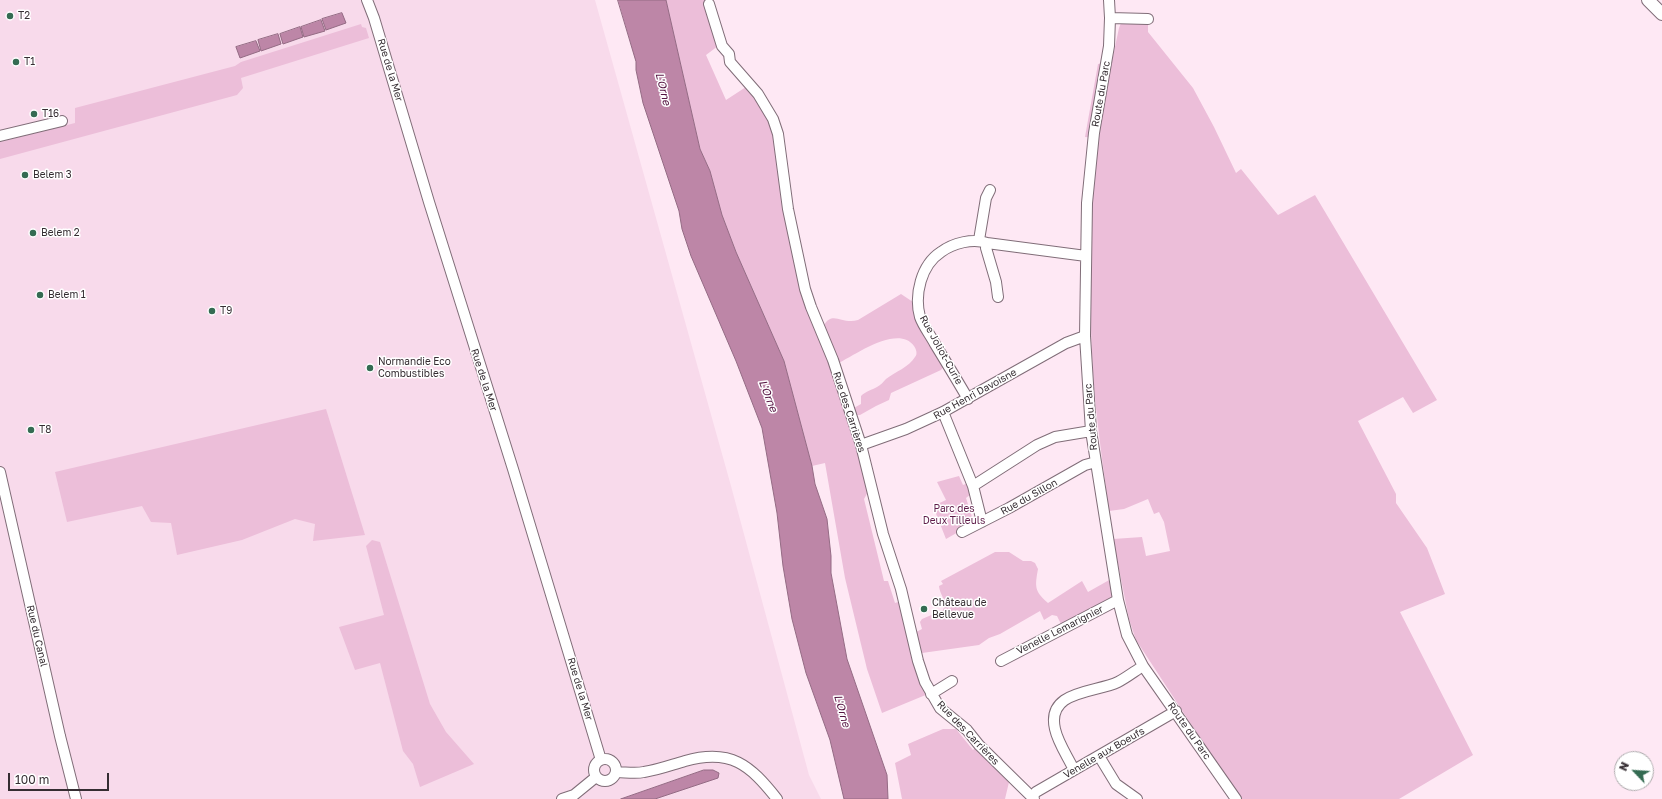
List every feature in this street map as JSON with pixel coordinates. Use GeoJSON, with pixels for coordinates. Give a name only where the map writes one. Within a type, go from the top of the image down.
{"type":"FeatureCollection","features":[{"type":"Feature","properties":{"kind":"main road"},"geometry":{"type":"LineString","coordinates":[[1648,0],[1662,14]]}},
{"type":"Feature","properties":{"kind":"street","name":"Rue de la Mer"},"geometry":{"type":"LineString","coordinates":[[367,0],[374,18],[436,225],[515,476],[601,760]]}},
{"type":"Feature","properties":{"kind":"street","name":"Route du Parc"},"geometry":{"type":"LineString","coordinates":[[1109,0],[1109,46],[1094,133],[1089,174],[1085,336],[1091,431],[1118,600],[1127,635],[1143,666],[1176,711],[1236,799]]}},
{"type":"Feature","properties":{"kind":"street","name":"Rue des Carrières"},"geometry":{"type":"LineString","coordinates":[[708,4],[722,46],[729,54],[730,62],[758,94],[773,119],[778,134],[788,209],[805,289],[833,360],[861,445],[883,534],[900,589],[918,661],[925,682],[940,708],[967,730],[979,745],[1033,798]]}},
{"type":"Feature","properties":{"kind":"street"},"geometry":{"type":"LineString","coordinates":[[1110,18],[1148,19]]}},
{"type":"Feature","properties":{"kind":"street"},"geometry":{"type":"LineString","coordinates":[[0,136],[62,121]]}},
{"type":"Feature","properties":{"kind":"street"},"geometry":{"type":"LineString","coordinates":[[990,190],[986,198],[983,241],[996,282],[998,297]]}},
{"type":"Feature","properties":{"kind":"street","name":"Rue Joliot-Curie"},"geometry":{"type":"LineString","coordinates":[[968,399],[920,318],[918,296],[924,272],[935,256],[945,249],[955,245],[983,241],[1086,256]]}},
{"type":"Feature","properties":{"kind":"street","name":"Rue Henri Davoisne"},"geometry":{"type":"LineString","coordinates":[[861,445],[906,429],[943,412],[1066,343],[1085,336]]}},
{"type":"Feature","properties":{"kind":"street"},"geometry":{"type":"LineString","coordinates":[[943,412],[973,486],[982,522]]}},
{"type":"Feature","properties":{"kind":"street"},"geometry":{"type":"LineString","coordinates":[[973,486],[1037,445],[1055,437],[1091,431]]}},
{"type":"Feature","properties":{"kind":"street","name":"Rue du Sillon"},"geometry":{"type":"LineString","coordinates":[[962,532],[1085,466],[1096,462]]}},
{"type":"Feature","properties":{"kind":"street","name":"Rue du Canal"},"geometry":{"type":"LineString","coordinates":[[0,472],[60,736],[76,799]]}},
{"type":"Feature","properties":{"kind":"street","name":"Venelle Lemarignier"},"geometry":{"type":"LineString","coordinates":[[1001,661],[1118,600]]}},
{"type":"Feature","properties":{"kind":"street"},"geometry":{"type":"LineString","coordinates":[[1074,770],[1055,730],[1054,722],[1058,707],[1064,699],[1118,682],[1143,666]]}},
{"type":"Feature","properties":{"kind":"street"},"geometry":{"type":"LineString","coordinates":[[931,694],[952,681]]}},
{"type":"Feature","properties":{"kind":"street","name":"Venelle aux Boeufs"},"geometry":{"type":"LineString","coordinates":[[1033,798],[1036,792],[1176,711]]}},
{"type":"Feature","properties":{"kind":"street"},"geometry":{"type":"LineString","coordinates":[[616,772],[642,773],[703,757],[714,756],[739,762],[752,771],[777,799]]}},
{"type":"Feature","properties":{"kind":"street"},"geometry":{"type":"LineString","coordinates":[[1099,756],[1116,784],[1137,799]]}},
{"type":"Feature","properties":{"kind":"street"},"geometry":{"type":"LineString","coordinates":[[601,760],[609,760],[614,765],[616,772],[609,780],[602,781],[596,777],[594,768],[601,760]]}},
{"type":"Feature","properties":{"kind":"street"},"geometry":{"type":"LineString","coordinates":[[562,799],[574,795],[596,777]]}},
{"type":"Feature","properties":{"kind":"shaded area"},"geometry":{"type":"Polygon","coordinates":[[[0,0],[595,0],[731,486],[809,775],[821,799],[0,799],[0,0]]]}},
{"type":"Feature","properties":{"kind":"green space"},"geometry":{"type":"Polygon","coordinates":[[[666,0],[705,0],[718,46],[706,55],[726,100],[746,87],[758,99],[773,126],[805,304],[812,324],[827,354],[858,449],[868,492],[864,499],[884,581],[888,581],[895,603],[901,601],[928,694],[882,713],[867,669],[845,578],[825,463],[812,466],[784,361],[736,252],[722,215],[710,171],[700,149],[666,0]]]}},
{"type":"Feature","properties":{"kind":"green space"},"geometry":{"type":"Polygon","coordinates":[[[1121,23],[1148,23],[1148,32],[1193,88],[1236,173],[1241,169],[1278,215],[1315,195],[1437,400],[1413,413],[1403,397],[1358,421],[1396,494],[1396,503],[1427,548],[1445,594],[1400,612],[1473,755],[1399,799],[1240,799],[1136,640],[1129,619],[1113,539],[1142,537],[1146,556],[1170,551],[1164,522],[1159,512],[1154,514],[1148,499],[1124,509],[1109,511],[1096,407],[1091,343],[1090,255],[1096,138],[1085,137],[1098,64],[1112,61],[1121,23]]]}},
{"type":"Feature","properties":{"kind":"green space"},"geometry":{"type":"Polygon","coordinates":[[[361,24],[362,27],[366,28],[369,38],[241,78],[243,88],[237,95],[0,159],[0,142],[75,123],[75,108],[235,66],[241,62],[361,24]]]}},
{"type":"Feature","properties":{"kind":"green space"},"geometry":{"type":"Polygon","coordinates":[[[901,294],[913,302],[916,322],[944,366],[941,370],[891,393],[889,400],[860,415],[854,415],[852,409],[861,404],[861,396],[909,364],[916,356],[916,350],[907,340],[898,338],[876,343],[837,364],[824,325],[827,321],[834,318],[847,321],[858,320],[901,294]]]}},
{"type":"Feature","properties":{"kind":"green space"},"geometry":{"type":"Polygon","coordinates":[[[326,409],[365,535],[313,541],[315,524],[295,519],[242,540],[177,555],[171,523],[151,522],[142,506],[67,522],[55,472],[326,409]]]}},
{"type":"Feature","properties":{"kind":"green space","name":"Parc des Deux Tilleuls"},"geometry":{"type":"Polygon","coordinates":[[[959,476],[963,485],[968,483],[971,494],[966,498],[974,523],[946,539],[933,506],[946,500],[937,482],[959,476]]]}},
{"type":"Feature","properties":{"kind":"green space"},"geometry":{"type":"Polygon","coordinates":[[[372,540],[380,542],[430,704],[446,732],[474,764],[420,787],[413,764],[403,751],[380,663],[355,670],[339,627],[384,615],[366,546],[372,540]]]}},
{"type":"Feature","properties":{"kind":"green space"},"geometry":{"type":"Polygon","coordinates":[[[995,552],[1009,552],[1023,561],[1031,561],[1035,563],[1038,569],[1036,580],[1037,588],[1040,595],[1048,603],[1082,581],[1088,592],[1111,579],[1113,597],[1108,602],[1062,626],[1057,616],[1052,615],[1044,620],[1040,611],[1000,634],[989,638],[979,645],[922,653],[916,632],[922,629],[920,622],[922,619],[943,610],[945,604],[939,586],[943,584],[941,581],[995,552]]]}},
{"type":"Feature","properties":{"kind":"green space"},"geometry":{"type":"Polygon","coordinates":[[[943,729],[956,729],[973,750],[976,747],[1009,782],[1005,799],[902,799],[895,763],[911,755],[908,744],[943,729]]]}},
{"type":"Feature","properties":{"kind":"water","name":"L'Orne"},"geometry":{"type":"Polygon","coordinates":[[[618,0],[666,0],[700,149],[710,171],[722,215],[736,252],[784,361],[812,466],[815,484],[827,519],[831,556],[831,573],[847,659],[887,775],[888,799],[844,799],[830,740],[806,673],[792,619],[783,566],[777,513],[762,428],[736,361],[691,256],[682,229],[679,211],[643,103],[636,70],[636,62],[618,0]]]}},
{"type":"Feature","properties":{"kind":"water"},"geometry":{"type":"Polygon","coordinates":[[[342,13],[346,23],[326,30],[322,19],[342,13]]]}},
{"type":"Feature","properties":{"kind":"water"},"geometry":{"type":"Polygon","coordinates":[[[321,20],[325,31],[304,37],[301,27],[321,20]]]}},
{"type":"Feature","properties":{"kind":"water"},"geometry":{"type":"Polygon","coordinates":[[[300,27],[303,37],[283,44],[280,34],[300,27]]]}},
{"type":"Feature","properties":{"kind":"water"},"geometry":{"type":"Polygon","coordinates":[[[278,34],[281,44],[261,51],[258,40],[278,34]]]}},
{"type":"Feature","properties":{"kind":"water"},"geometry":{"type":"Polygon","coordinates":[[[256,41],[260,51],[240,58],[236,47],[256,41]]]}},
{"type":"Feature","properties":{"kind":"water"},"geometry":{"type":"Polygon","coordinates":[[[704,770],[713,770],[719,773],[718,778],[655,799],[621,799],[704,770]]]}},
{"type":"Feature","properties":{"kind":"place","name":"T2"},"geometry":{"type":"Point","coordinates":[10,16]}},
{"type":"Feature","properties":{"kind":"place","name":"T1"},"geometry":{"type":"Point","coordinates":[16,62]}},
{"type":"Feature","properties":{"kind":"place","name":"T16"},"geometry":{"type":"Point","coordinates":[34,114]}},
{"type":"Feature","properties":{"kind":"place","name":"Belem 3"},"geometry":{"type":"Point","coordinates":[25,175]}},
{"type":"Feature","properties":{"kind":"place","name":"Belem 2"},"geometry":{"type":"Point","coordinates":[33,233]}},
{"type":"Feature","properties":{"kind":"place","name":"Belem 1"},"geometry":{"type":"Point","coordinates":[40,295]}},
{"type":"Feature","properties":{"kind":"place","name":"T9"},"geometry":{"type":"Point","coordinates":[212,311]}},
{"type":"Feature","properties":{"kind":"place","name":"Normandie Eco Combustibles"},"geometry":{"type":"Point","coordinates":[370,368]}},
{"type":"Feature","properties":{"kind":"place","name":"T8"},"geometry":{"type":"Point","coordinates":[31,430]}},
{"type":"Feature","properties":{"kind":"place","name":"Château de Bellevue"},"geometry":{"type":"Point","coordinates":[924,609]}}]}
